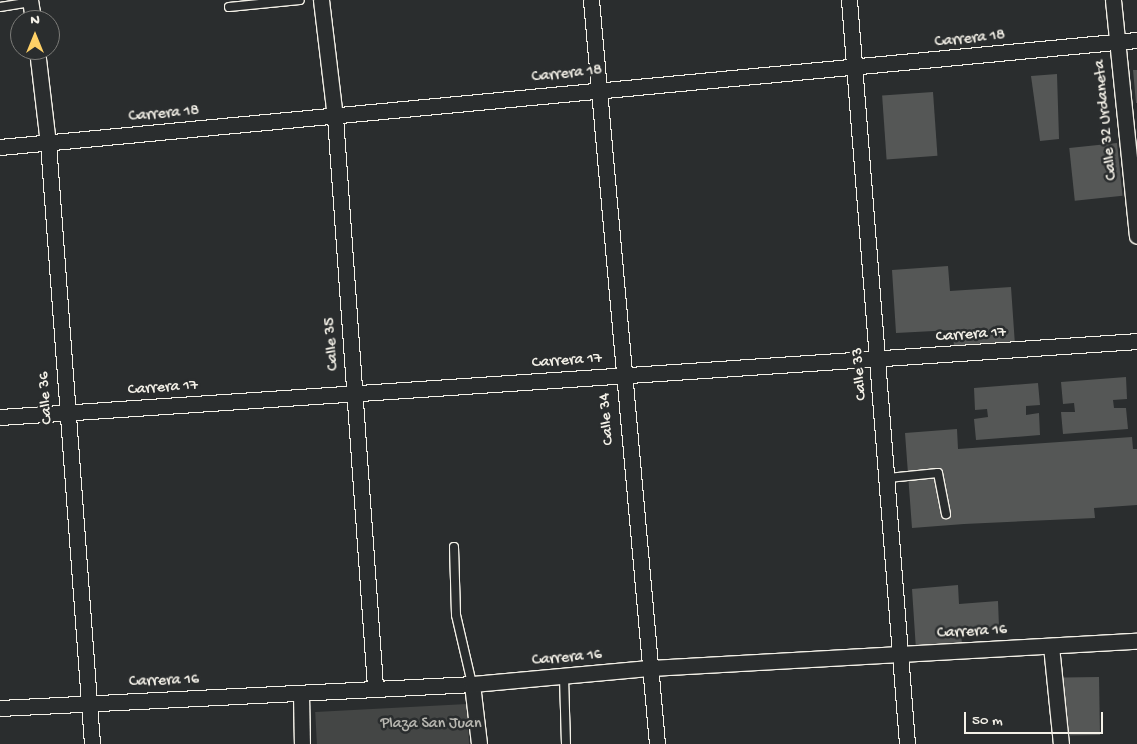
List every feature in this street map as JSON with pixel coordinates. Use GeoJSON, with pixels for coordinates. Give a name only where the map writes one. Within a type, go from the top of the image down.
{"type":"FeatureCollection","features":[{"type":"Feature","properties":{"kind":"street","name":"Calle 35"},"geometry":{"type":"LineString","coordinates":[[321,0],[335,117],[375,686]]}},
{"type":"Feature","properties":{"kind":"street","name":"Calle 34"},"geometry":{"type":"LineString","coordinates":[[591,0],[601,89],[622,376],[657,744]]}},
{"type":"Feature","properties":{"kind":"street","name":"Calle 33"},"geometry":{"type":"LineString","coordinates":[[849,0],[888,478],[907,744]]}},
{"type":"Feature","properties":{"kind":"street","name":"Calle 32 Urdaneta"},"geometry":{"type":"LineString","coordinates":[[1113,0],[1137,236]]}},
{"type":"Feature","properties":{"kind":"street","name":"Carrera 18"},"geometry":{"type":"LineString","coordinates":[[0,147],[335,117],[601,89],[854,69],[1137,40]]}},
{"type":"Feature","properties":{"kind":"street","name":"Calle 36"},"geometry":{"type":"LineString","coordinates":[[38,60],[48,143],[66,413],[92,744]]}},
{"type":"Feature","properties":{"kind":"street","name":"Carrera 17"},"geometry":{"type":"LineString","coordinates":[[0,418],[354,393],[877,361],[1137,341]]}},
{"type":"Feature","properties":{"kind":"street","name":"Carrera 16"},"geometry":{"type":"LineString","coordinates":[[0,708],[88,702],[301,694],[375,686],[472,684],[649,668],[1137,641]]}},
{"type":"Feature","properties":{"kind":"street"},"geometry":{"type":"LineString","coordinates":[[1051,646],[1061,744]]}},
{"type":"Feature","properties":{"kind":"street"},"geometry":{"type":"LineString","coordinates":[[472,684],[480,744]]}},
{"type":"Feature","properties":{"kind":"street"},"geometry":{"type":"LineString","coordinates":[[301,694],[302,744]]}},
{"type":"Feature","properties":{"kind":"lane"},"geometry":{"type":"LineString","coordinates":[[229,7],[300,0]]}},
{"type":"Feature","properties":{"kind":"lane"},"geometry":{"type":"LineString","coordinates":[[0,7],[30,1]]}},
{"type":"Feature","properties":{"kind":"lane"},"geometry":{"type":"LineString","coordinates":[[888,478],[938,473],[946,514]]}},
{"type":"Feature","properties":{"kind":"lane"},"geometry":{"type":"LineString","coordinates":[[454,547],[456,615],[472,684]]}},
{"type":"Feature","properties":{"kind":"lane"},"geometry":{"type":"LineString","coordinates":[[564,677],[566,744]]}},
{"type":"Feature","properties":{"kind":"green space","name":"Plaza San Juan"},"geometry":{"type":"Polygon","coordinates":[[[467,704],[469,744],[317,744],[315,712],[467,704]]]}},
{"type":"Feature","properties":{"kind":"building"},"geometry":{"type":"Polygon","coordinates":[[[1133,70],[1137,70],[1137,103],[1136,103],[1133,70]]]}},
{"type":"Feature","properties":{"kind":"building"},"geometry":{"type":"Polygon","coordinates":[[[1057,74],[1059,139],[1040,141],[1031,76],[1057,74]]]}},
{"type":"Feature","properties":{"kind":"building"},"geometry":{"type":"Polygon","coordinates":[[[933,92],[937,156],[887,159],[882,96],[933,92]]]}},
{"type":"Feature","properties":{"kind":"building"},"geometry":{"type":"Polygon","coordinates":[[[1117,143],[1123,196],[1075,201],[1069,148],[1117,143]]]}},
{"type":"Feature","properties":{"kind":"building"},"geometry":{"type":"Polygon","coordinates":[[[948,266],[950,291],[1011,287],[1015,345],[954,348],[953,330],[896,333],[892,270],[948,266]]]}},
{"type":"Feature","properties":{"kind":"building"},"geometry":{"type":"Polygon","coordinates":[[[1126,377],[1127,399],[1113,400],[1114,408],[1126,408],[1128,429],[1063,434],[1061,412],[1075,412],[1074,403],[1063,404],[1061,382],[1126,377]]]}},
{"type":"Feature","properties":{"kind":"building"},"geometry":{"type":"Polygon","coordinates":[[[1038,383],[1040,405],[1026,406],[1026,415],[1039,413],[1040,435],[976,440],[974,419],[988,417],[987,409],[975,410],[974,388],[1038,383]]]}},
{"type":"Feature","properties":{"kind":"building"},"geometry":{"type":"Polygon","coordinates":[[[957,429],[958,449],[1132,437],[1133,449],[1137,449],[1137,505],[1094,508],[1095,518],[912,528],[905,433],[957,429]]]}},
{"type":"Feature","properties":{"kind":"building"},"geometry":{"type":"Polygon","coordinates":[[[958,585],[959,604],[998,601],[999,627],[961,630],[962,645],[916,650],[912,589],[958,585]]]}},
{"type":"Feature","properties":{"kind":"building"},"geometry":{"type":"Polygon","coordinates":[[[1099,677],[1100,735],[1065,736],[1064,678],[1099,677]]]}}]}
